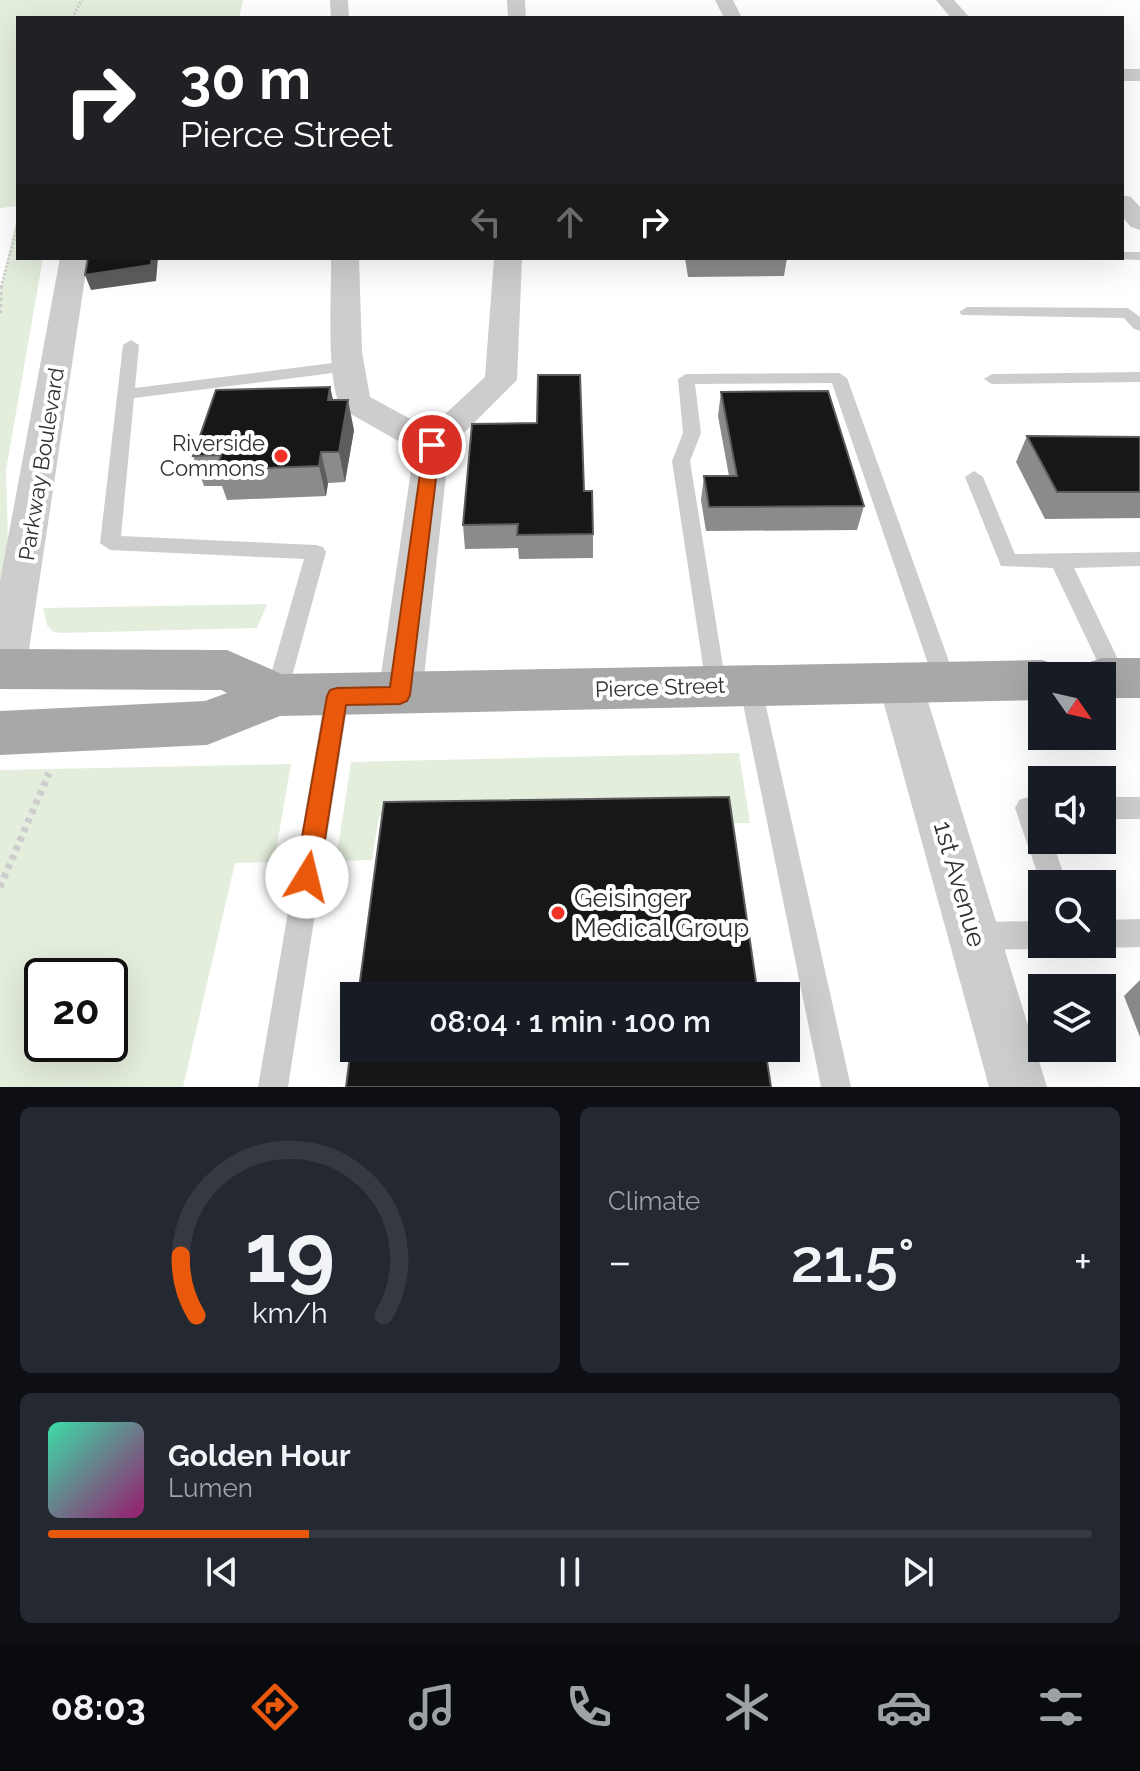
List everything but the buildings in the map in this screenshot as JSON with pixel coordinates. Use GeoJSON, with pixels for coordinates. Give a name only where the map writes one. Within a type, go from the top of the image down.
{"type":"FeatureCollection","features":[{"type":"Feature","properties":{"kind":"main road","name":"Pierce Street"},"geometry":{"type":"LineString","coordinates":[[3,669],[227,670],[277,695]]}},
{"type":"Feature","properties":{"kind":"main road","name":"Pierce Street"},"geometry":{"type":"LineString","coordinates":[[0,733],[207,723],[277,695],[400,695],[733,684],[1028,680]]}},
{"type":"Feature","properties":{"kind":"street"},"geometry":{"type":"LineString","coordinates":[[945,0],[959,16]]}},
{"type":"Feature","properties":{"kind":"street"},"geometry":{"type":"LineString","coordinates":[[1124,204],[1140,222]]}},
{"type":"Feature","properties":{"kind":"street","name":"Parkway Boulevard"},"geometry":{"type":"LineString","coordinates":[[3,669],[74,260]]}},
{"type":"Feature","properties":{"kind":"street"},"geometry":{"type":"LineString","coordinates":[[345,260],[349,366],[354,402],[432,445]]}},
{"type":"Feature","properties":{"kind":"street"},"geometry":{"type":"LineString","coordinates":[[400,695],[432,445],[501,380],[508,260]]}},
{"type":"Feature","properties":{"kind":"street","name":"1st Avenue"},"geometry":{"type":"LineString","coordinates":[[922,682],[975,936],[1018,1087]]}},
{"type":"Feature","properties":{"kind":"lane"},"geometry":{"type":"LineString","coordinates":[[967,312],[1128,313],[1140,326]]}},
{"type":"Feature","properties":{"kind":"lane"},"geometry":{"type":"LineString","coordinates":[[131,345],[110,543],[316,552],[277,695]]}},
{"type":"Feature","properties":{"kind":"lane"},"geometry":{"type":"LineString","coordinates":[[126,394],[349,366]]}},
{"type":"Feature","properties":{"kind":"lane"},"geometry":{"type":"LineString","coordinates":[[992,379],[1140,377]]}},
{"type":"Feature","properties":{"kind":"lane"},"geometry":{"type":"LineString","coordinates":[[836,1087],[733,684],[681,461],[692,433],[686,379],[839,378],[922,682]]}},
{"type":"Feature","properties":{"kind":"lane"},"geometry":{"type":"LineString","coordinates":[[974,477],[1008,561],[1140,559]]}},
{"type":"Feature","properties":{"kind":"lane"},"geometry":{"type":"LineString","coordinates":[[1060,561],[1119,678]]}},
{"type":"Feature","properties":{"kind":"lane"},"geometry":{"type":"LineString","coordinates":[[273,1087],[337,696]]}},
{"type":"Feature","properties":{"kind":"lane"},"geometry":{"type":"LineString","coordinates":[[1116,808],[1140,808]]}},
{"type":"Feature","properties":{"kind":"lane"},"geometry":{"type":"LineString","coordinates":[[1116,934],[1140,933]]}},
{"type":"Feature","properties":{"kind":"lane"},"geometry":{"type":"LineString","coordinates":[[975,936],[1028,935]]}},
{"type":"Feature","properties":{"kind":"path"},"geometry":{"type":"LineString","coordinates":[[0,313],[0,281],[16,230]]}},
{"type":"Feature","properties":{"kind":"path"},"geometry":{"type":"LineString","coordinates":[[0,887],[48,774]]}},
{"type":"Feature","properties":{"kind":"green space"},"geometry":{"type":"Polygon","coordinates":[[[0,0],[243,0],[239,16],[16,16],[16,206],[0,208],[0,0]]]}},
{"type":"Feature","properties":{"kind":"green space"},"geometry":{"type":"Polygon","coordinates":[[[16,221],[16,260],[43,260],[6,470],[8,544],[0,581],[0,292],[16,221]]]}},
{"type":"Feature","properties":{"kind":"green space"},"geometry":{"type":"Polygon","coordinates":[[[267,604],[257,628],[62,633],[53,632],[47,625],[43,608],[267,604]]]}},
{"type":"Feature","properties":{"kind":"green space"},"geometry":{"type":"Polygon","coordinates":[[[739,753],[750,823],[441,825],[442,812],[379,816],[372,860],[336,861],[351,762],[739,753]]]}},
{"type":"Feature","properties":{"kind":"green space"},"geometry":{"type":"Polygon","coordinates":[[[291,764],[274,862],[235,863],[183,1087],[0,1087],[0,770],[291,764]]]}},
{"type":"Feature","properties":{"kind":"place","name":"Riverside Commons"},"geometry":{"type":"Point","coordinates":[281,456]}},
{"type":"Feature","properties":{"kind":"place","name":"Geisinger Medical Group"},"geometry":{"type":"Point","coordinates":[558,913]}},
{"type":"Feature","properties":{"kind":"route"},"geometry":{"type":"LineString","coordinates":[[307,877],[337,696],[400,695],[432,445]]}}]}
